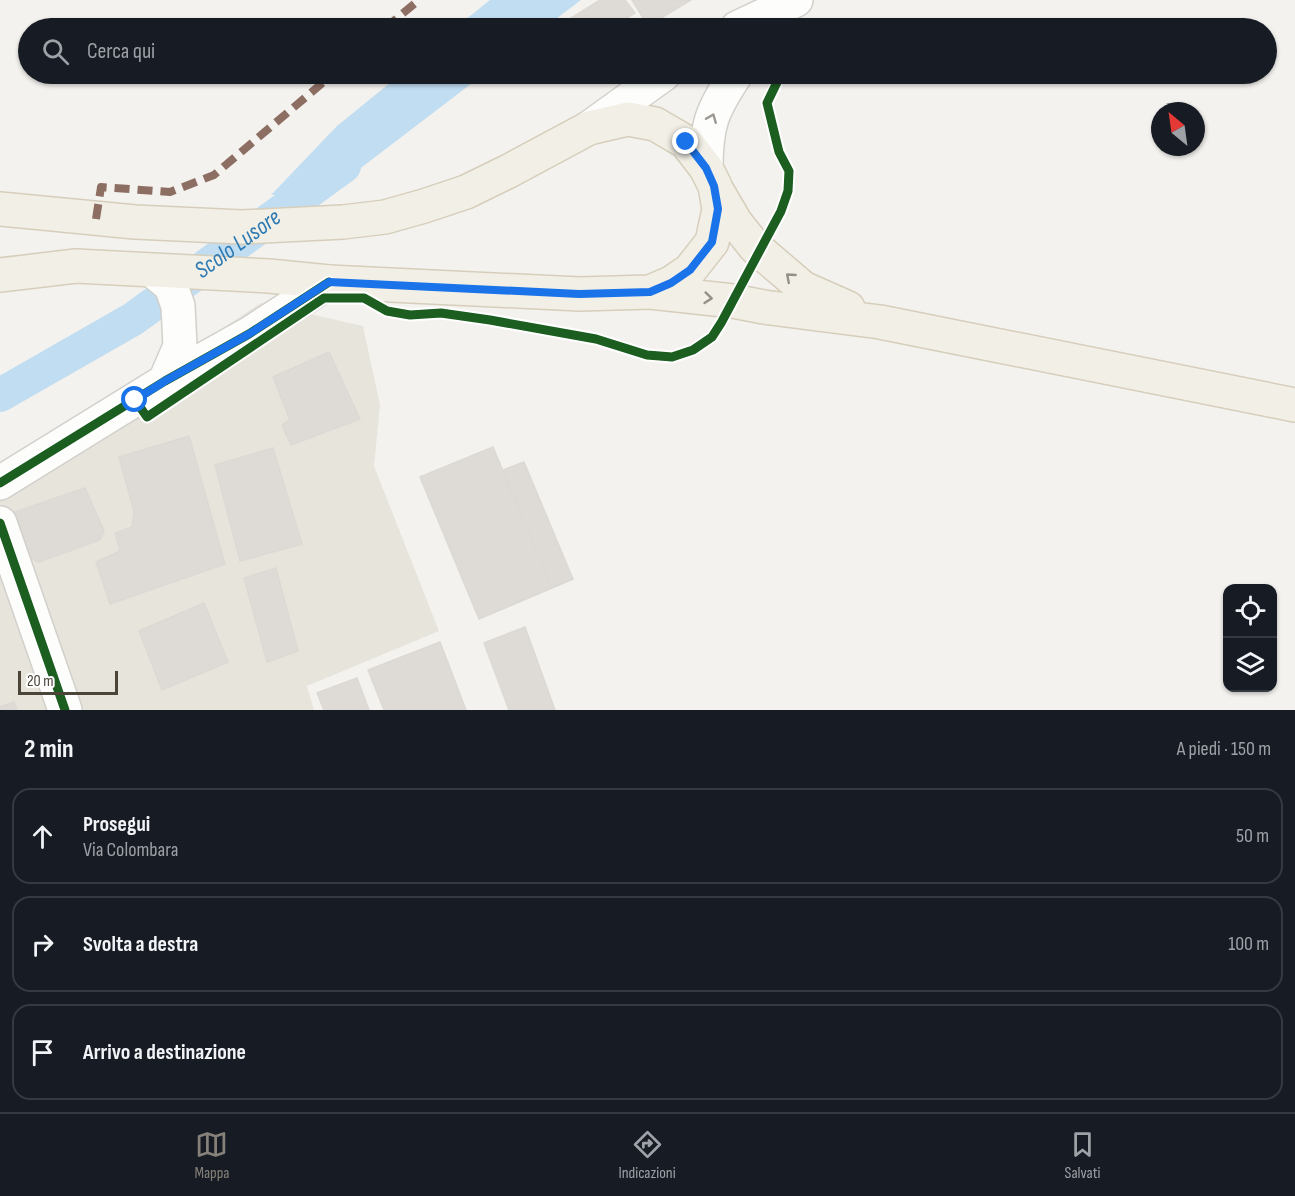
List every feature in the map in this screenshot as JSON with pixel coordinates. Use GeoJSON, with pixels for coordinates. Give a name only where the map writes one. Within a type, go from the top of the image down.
{"type":"FeatureCollection","features":[{"type":"Feature","properties":{"kind":"main road"},"geometry":{"type":"LineString","coordinates":[[0,209],[135,222],[242,227],[343,222],[384,217],[466,192],[589,128],[628,119],[655,124],[686,142],[710,177],[736,223],[755,247],[803,288],[880,322]]}},
{"type":"Feature","properties":{"kind":"main road"},"geometry":{"type":"LineString","coordinates":[[650,292],[671,283],[690,270],[712,242],[718,209],[710,177]]}},
{"type":"Feature","properties":{"kind":"main road"},"geometry":{"type":"LineString","coordinates":[[0,275],[76,266],[269,276],[329,282],[579,294],[650,292],[733,301],[880,322],[1295,405]]}},
{"type":"Feature","properties":{"kind":"street"},"geometry":{"type":"LineString","coordinates":[[758,18],[796,0]]}},
{"type":"Feature","properties":{"kind":"street"},"geometry":{"type":"LineString","coordinates":[[793,18],[813,0]]}},
{"type":"Feature","properties":{"kind":"street"},"geometry":{"type":"LineString","coordinates":[[589,128],[650,84]]}},
{"type":"Feature","properties":{"kind":"street"},"geometry":{"type":"LineString","coordinates":[[710,177],[708,127],[720,98],[729,84]]}},
{"type":"Feature","properties":{"kind":"street"},"geometry":{"type":"LineString","coordinates":[[153,271],[171,286],[178,306],[180,346],[165,381]]}},
{"type":"Feature","properties":{"kind":"street"},"geometry":{"type":"LineString","coordinates":[[0,483],[165,381],[249,334],[329,282]]}},
{"type":"Feature","properties":{"kind":"street"},"geometry":{"type":"LineString","coordinates":[[0,523],[65,710]]}},
{"type":"Feature","properties":{"kind":"shaded area"},"geometry":{"type":"Polygon","coordinates":[[[261,303],[363,326],[380,405],[374,466],[439,631],[307,686],[314,710],[0,710],[0,468],[73,427],[261,303]]]}},
{"type":"Feature","properties":{"kind":"water"},"geometry":{"type":"Polygon","coordinates":[[[490,0],[581,0],[557,18],[468,18],[490,0]]]}},
{"type":"Feature","properties":{"kind":"water"},"geometry":{"type":"Polygon","coordinates":[[[389,84],[471,84],[328,193],[271,195],[337,126],[389,84]]]}},
{"type":"Feature","properties":{"kind":"building"},"geometry":{"type":"Polygon","coordinates":[[[600,0],[625,0],[635,13],[627,18],[571,18],[600,0]]]}},
{"type":"Feature","properties":{"kind":"building"},"geometry":{"type":"Polygon","coordinates":[[[632,0],[691,0],[661,18],[643,18],[632,0]]]}},
{"type":"Feature","properties":{"kind":"building"},"geometry":{"type":"Polygon","coordinates":[[[329,352],[360,419],[291,445],[282,425],[290,420],[273,377],[329,352]]]}},
{"type":"Feature","properties":{"kind":"building"},"geometry":{"type":"Polygon","coordinates":[[[189,436],[225,564],[110,604],[96,562],[120,551],[115,533],[132,527],[134,511],[119,457],[189,436]]]}},
{"type":"Feature","properties":{"kind":"building"},"geometry":{"type":"Polygon","coordinates":[[[493,447],[552,588],[479,619],[420,477],[493,447]]]}},
{"type":"Feature","properties":{"kind":"building"},"geometry":{"type":"Polygon","coordinates":[[[273,448],[302,544],[240,561],[215,465],[273,448]]]}},
{"type":"Feature","properties":{"kind":"building"},"geometry":{"type":"Polygon","coordinates":[[[524,462],[573,579],[552,588],[503,470],[524,462]]]}},
{"type":"Feature","properties":{"kind":"building"},"geometry":{"type":"Polygon","coordinates":[[[85,488],[104,531],[100,540],[39,562],[27,557],[12,513],[85,488]]]}},
{"type":"Feature","properties":{"kind":"building"},"geometry":{"type":"Polygon","coordinates":[[[276,568],[298,651],[267,662],[244,578],[276,568]]]}},
{"type":"Feature","properties":{"kind":"building"},"geometry":{"type":"Polygon","coordinates":[[[204,603],[228,662],[162,690],[139,631],[204,603]]]}},
{"type":"Feature","properties":{"kind":"building"},"geometry":{"type":"Polygon","coordinates":[[[525,627],[555,710],[509,710],[484,643],[525,627]]]}},
{"type":"Feature","properties":{"kind":"building"},"geometry":{"type":"Polygon","coordinates":[[[440,642],[466,710],[384,710],[368,670],[440,642]]]}},
{"type":"Feature","properties":{"kind":"building"},"geometry":{"type":"Polygon","coordinates":[[[357,678],[369,710],[324,710],[317,693],[357,678]]]}},
{"type":"Feature","properties":{"kind":"building"},"geometry":{"type":"Polygon","coordinates":[[[14,702],[17,710],[0,710],[0,707],[14,702]]]}},
{"type":"Feature","properties":{"kind":"waterway","name":"Scolo Lusore"},"geometry":{"type":"LineString","coordinates":[[0,395],[133,319],[344,166]]}},
{"type":"Feature","properties":{"kind":"marked path"},"geometry":{"type":"LineString","coordinates":[[397,18],[419,0]]}},
{"type":"Feature","properties":{"kind":"marked path"},"geometry":{"type":"LineString","coordinates":[[96,219],[101,187],[170,192],[214,175],[321,84]]}},
{"type":"Feature","properties":{"kind":"cycle path"},"geometry":{"type":"LineString","coordinates":[[135,400],[147,417],[324,298],[364,298],[387,311],[410,315],[441,313],[490,320],[596,339],[647,355],[672,357],[693,350],[712,337],[721,323],[781,211],[788,191],[789,171],[779,152],[767,103],[776,84]]}},
{"type":"Feature","properties":{"kind":"cycle path"},"geometry":{"type":"LineString","coordinates":[[0,483],[165,381],[249,334],[329,282]]}},
{"type":"Feature","properties":{"kind":"cycle path"},"geometry":{"type":"LineString","coordinates":[[0,523],[65,710]]}},
{"type":"Feature","properties":{"kind":"route"},"geometry":{"type":"LineString","coordinates":[[135,400],[249,334],[329,282],[579,294],[650,292],[671,283],[690,270],[712,242],[718,209],[714,186],[706,168],[686,142]]}}]}
